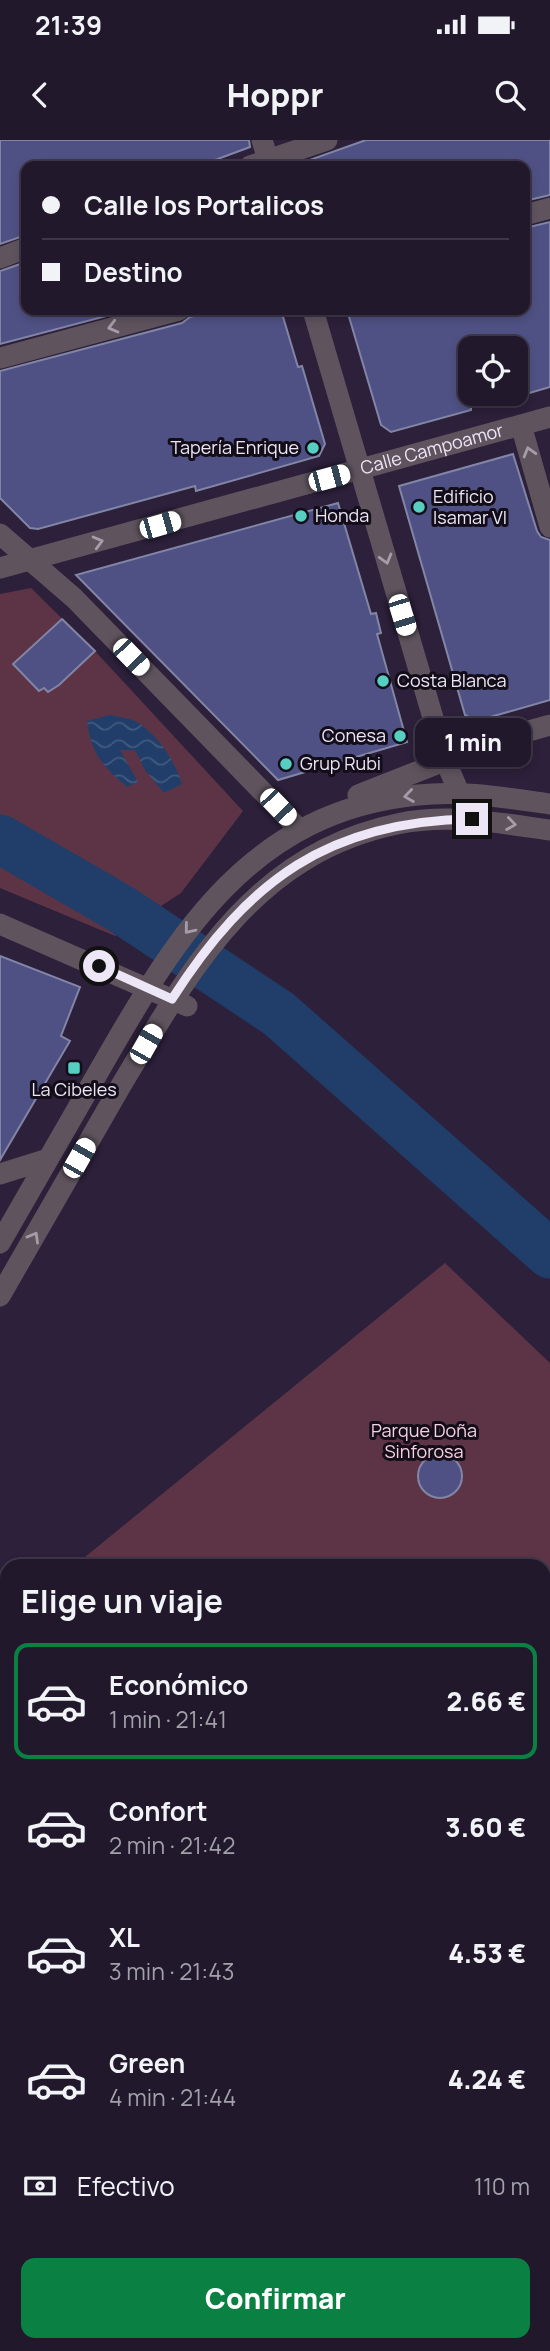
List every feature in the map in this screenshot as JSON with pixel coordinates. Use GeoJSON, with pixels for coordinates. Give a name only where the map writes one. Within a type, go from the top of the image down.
{"type":"FeatureCollection","features":[{"type":"Feature","properties":{"kind":"street"},"geometry":{"type":"LineString","coordinates":[[262,140],[263,161]]}},
{"type":"Feature","properties":{"kind":"street"},"geometry":{"type":"LineString","coordinates":[[273,161],[327,140]]}},
{"type":"Feature","properties":{"kind":"street"},"geometry":{"type":"LineString","coordinates":[[530,214],[550,208]]}},
{"type":"Feature","properties":{"kind":"street"},"geometry":{"type":"LineString","coordinates":[[0,258],[21,250]]}},
{"type":"Feature","properties":{"kind":"street"},"geometry":{"type":"LineString","coordinates":[[0,358],[160,315]]}},
{"type":"Feature","properties":{"kind":"street"},"geometry":{"type":"LineString","coordinates":[[314,315],[446,762],[457,793],[472,819]]}},
{"type":"Feature","properties":{"kind":"street","name":"Calle Campoamor"},"geometry":{"type":"LineString","coordinates":[[0,568],[550,417]]}},
{"type":"Feature","properties":{"kind":"street"},"geometry":{"type":"LineString","coordinates":[[521,425],[550,527]]}},
{"type":"Feature","properties":{"kind":"street"},"geometry":{"type":"LineString","coordinates":[[0,534],[84,608],[296,826]]}},
{"type":"Feature","properties":{"kind":"street"},"geometry":{"type":"LineString","coordinates":[[0,1243],[153,979],[223,890],[252,862],[296,826],[500,739],[550,724]]}},
{"type":"Feature","properties":{"kind":"street"},"geometry":{"type":"LineString","coordinates":[[296,826],[383,800],[457,793],[550,804]]}},
{"type":"Feature","properties":{"kind":"street"},"geometry":{"type":"LineString","coordinates":[[0,1296],[180,997],[244,906],[296,864],[358,835],[397,824],[472,819],[550,830]]}},
{"type":"Feature","properties":{"kind":"street"},"geometry":{"type":"LineString","coordinates":[[0,924],[153,979],[180,997]]}},
{"type":"Feature","properties":{"kind":"street"},"geometry":{"type":"LineString","coordinates":[[0,1174],[48,1159]]}},
{"type":"Feature","properties":{"kind":"green space"},"geometry":{"type":"Polygon","coordinates":[[[31,588],[95,651],[243,811],[181,893],[115,936],[0,888],[0,594],[31,588]]]}},
{"type":"Feature","properties":{"kind":"green space","name":"Parque Doña Sinforosa"},"geometry":{"type":"Polygon","coordinates":[[[445,1263],[550,1363],[550,1559],[83,1559],[445,1263]]]}},
{"type":"Feature","properties":{"kind":"water"},"geometry":{"type":"Polygon","coordinates":[[[110,715],[134,721],[145,727],[159,741],[175,766],[182,784],[164,793],[145,770],[135,750],[120,750],[138,782],[127,787],[111,773],[95,751],[87,721],[110,715]]]}},
{"type":"Feature","properties":{"kind":"building"},"geometry":{"type":"Polygon","coordinates":[[[0,140],[249,140],[250,147],[212,161],[21,161],[21,237],[0,244],[0,140]]]}},
{"type":"Feature","properties":{"kind":"building"},"geometry":{"type":"Polygon","coordinates":[[[366,140],[550,140],[550,195],[530,200],[530,161],[307,161],[366,140]]]}},
{"type":"Feature","properties":{"kind":"building"},"geometry":{"type":"Polygon","coordinates":[[[550,222],[550,387],[528,393],[528,336],[458,336],[458,406],[471,406],[471,410],[391,432],[381,425],[348,315],[530,315],[530,227],[550,222]]]}},
{"type":"Feature","properties":{"kind":"building"},"geometry":{"type":"Polygon","coordinates":[[[21,264],[21,315],[110,315],[0,344],[0,271],[21,264]]]}},
{"type":"Feature","properties":{"kind":"building"},"geometry":{"type":"Polygon","coordinates":[[[282,315],[298,367],[302,366],[325,444],[319,456],[196,491],[195,486],[38,529],[30,528],[0,498],[0,371],[182,323],[190,317],[282,315]]]}},
{"type":"Feature","properties":{"kind":"building"},"geometry":{"type":"Polygon","coordinates":[[[513,454],[537,531],[541,537],[550,540],[550,700],[476,721],[465,715],[399,486],[513,454]]]}},
{"type":"Feature","properties":{"kind":"building"},"geometry":{"type":"Polygon","coordinates":[[[338,503],[371,614],[376,613],[381,633],[377,634],[407,742],[278,780],[76,575],[338,503]]]}},
{"type":"Feature","properties":{"kind":"building"},"geometry":{"type":"Polygon","coordinates":[[[62,619],[95,651],[59,685],[48,692],[44,688],[39,691],[13,664],[62,619]]]}},
{"type":"Feature","properties":{"kind":"building"},"geometry":{"type":"Polygon","coordinates":[[[0,956],[80,987],[61,1036],[70,1041],[0,1160],[0,956]]]}},
{"type":"Feature","properties":{"kind":"building"},"geometry":{"type":"Polygon","coordinates":[[[440,1454],[456,1460],[462,1476],[456,1492],[440,1498],[424,1492],[418,1476],[424,1460],[440,1454]]]}},
{"type":"Feature","properties":{"kind":"waterway"},"geometry":{"type":"LineString","coordinates":[[0,839],[121,909],[279,1014],[550,1254]]}},
{"type":"Feature","properties":{"kind":"place","name":"Tapería Enrique"},"geometry":{"type":"Point","coordinates":[313,448]}},
{"type":"Feature","properties":{"kind":"place","name":"Edificio Isamar VI"},"geometry":{"type":"Point","coordinates":[419,507]}},
{"type":"Feature","properties":{"kind":"place","name":"Honda"},"geometry":{"type":"Point","coordinates":[301,516]}},
{"type":"Feature","properties":{"kind":"place","name":"Costa Blanca"},"geometry":{"type":"Point","coordinates":[383,681]}},
{"type":"Feature","properties":{"kind":"place","name":"Conesa"},"geometry":{"type":"Point","coordinates":[400,736]}},
{"type":"Feature","properties":{"kind":"place","name":"Grup Rubi"},"geometry":{"type":"Point","coordinates":[286,764]}},
{"type":"Feature","properties":{"kind":"place","name":"La Cibeles"},"geometry":{"type":"Point","coordinates":[74,1068]}},
{"type":"Feature","properties":{"kind":"route"},"geometry":{"type":"LineString","coordinates":[[99,966],[172,999],[201,958],[244,906],[296,864],[358,835],[397,824],[472,819]]}}]}
